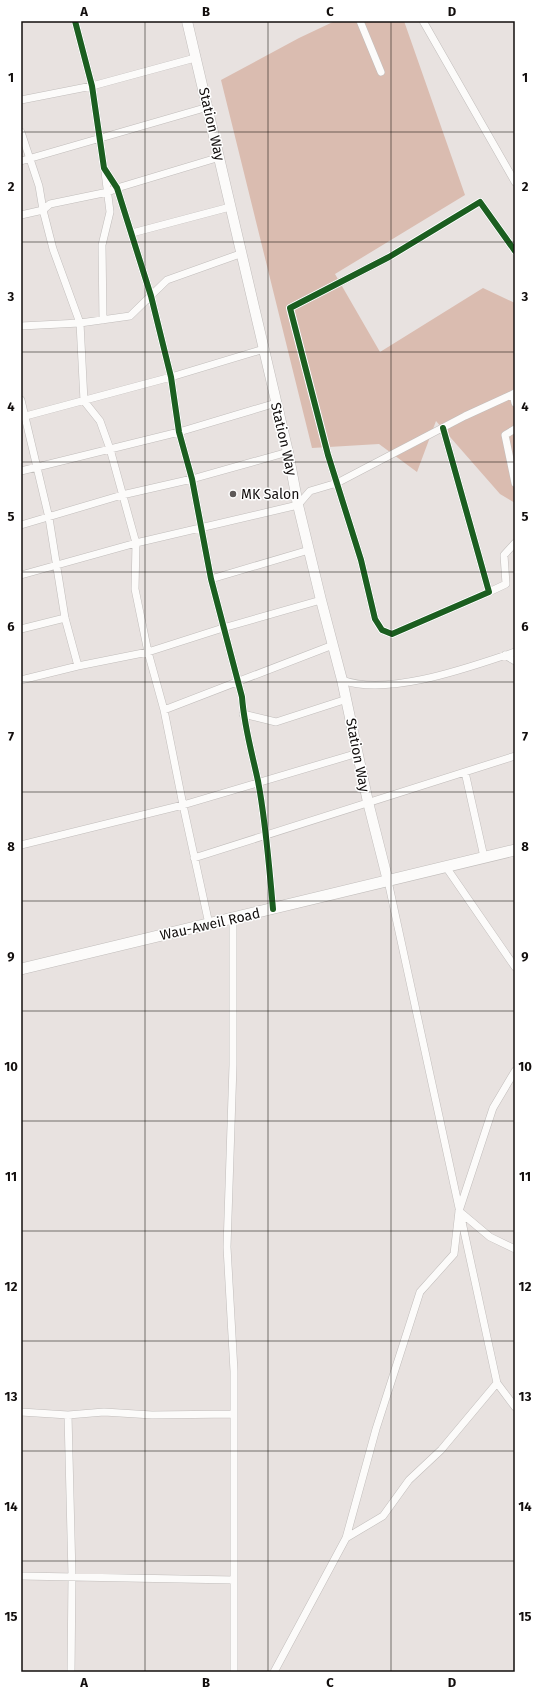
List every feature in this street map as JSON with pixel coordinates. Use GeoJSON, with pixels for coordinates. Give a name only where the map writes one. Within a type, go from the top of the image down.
{"type":"FeatureCollection","features":[{"type":"Feature","properties":{"kind":"main road","name":"Station Way"},"geometry":{"type":"LineString","coordinates":[[187,21],[220,157],[240,254],[288,452],[298,505],[347,699],[368,802],[388,881]]}},
{"type":"Feature","properties":{"kind":"main road","name":"Wau-Aweil Road"},"geometry":{"type":"LineString","coordinates":[[21,969],[515,850]]}},
{"type":"Feature","properties":{"kind":"street"},"geometry":{"type":"LineString","coordinates":[[75,21],[92,86],[101,138],[110,212],[102,245],[103,320]]}},
{"type":"Feature","properties":{"kind":"street"},"geometry":{"type":"LineString","coordinates":[[360,21],[381,72]]}},
{"type":"Feature","properties":{"kind":"street"},"geometry":{"type":"LineString","coordinates":[[423,21],[515,182]]}},
{"type":"Feature","properties":{"kind":"street"},"geometry":{"type":"LineString","coordinates":[[21,100],[92,86],[195,58]]}},
{"type":"Feature","properties":{"kind":"street"},"geometry":{"type":"LineString","coordinates":[[21,161],[208,107]]}},
{"type":"Feature","properties":{"kind":"street"},"geometry":{"type":"LineString","coordinates":[[21,132],[39,186],[43,210],[53,249],[80,323],[84,401],[100,421],[110,449],[136,543],[135,589],[148,652],[164,710],[209,924]]}},
{"type":"Feature","properties":{"kind":"street"},"geometry":{"type":"LineString","coordinates":[[21,215],[43,210],[50,204],[108,192],[220,157]]}},
{"type":"Feature","properties":{"kind":"street"},"geometry":{"type":"LineString","coordinates":[[104,168],[117,188],[132,233],[151,296],[171,377],[179,432],[192,479],[211,579],[242,697],[243,714],[258,782],[266,834],[273,909]]}},
{"type":"Feature","properties":{"kind":"street"},"geometry":{"type":"LineString","coordinates":[[515,250],[480,202],[389,256],[290,308],[328,455],[362,560],[375,619],[382,630],[392,634],[506,584],[504,555],[515,543]]}},
{"type":"Feature","properties":{"kind":"street"},"geometry":{"type":"LineString","coordinates":[[132,233],[230,207]]}},
{"type":"Feature","properties":{"kind":"street"},"geometry":{"type":"LineString","coordinates":[[21,326],[80,323],[130,316],[167,280],[240,254]]}},
{"type":"Feature","properties":{"kind":"street"},"geometry":{"type":"LineString","coordinates":[[23,416],[171,377],[264,349]]}},
{"type":"Feature","properties":{"kind":"street"},"geometry":{"type":"LineString","coordinates":[[21,575],[136,543],[202,529],[298,505],[310,491],[337,484],[443,428],[514,393],[515,403]]}},
{"type":"Feature","properties":{"kind":"street"},"geometry":{"type":"LineString","coordinates":[[21,400],[23,416],[49,518],[66,618],[78,666]]}},
{"type":"Feature","properties":{"kind":"street"},"geometry":{"type":"LineString","coordinates":[[21,470],[179,432],[276,403]]}},
{"type":"Feature","properties":{"kind":"street"},"geometry":{"type":"LineString","coordinates":[[443,428],[489,592]]}},
{"type":"Feature","properties":{"kind":"street"},"geometry":{"type":"LineString","coordinates":[[515,429],[505,435],[515,483]]}},
{"type":"Feature","properties":{"kind":"street"},"geometry":{"type":"LineString","coordinates":[[21,525],[122,496],[192,479],[288,452]]}},
{"type":"Feature","properties":{"kind":"street"},"geometry":{"type":"LineString","coordinates":[[211,579],[310,550]]}},
{"type":"Feature","properties":{"kind":"street"},"geometry":{"type":"LineString","coordinates":[[21,680],[78,666],[148,652],[223,628],[321,600]]}},
{"type":"Feature","properties":{"kind":"street"},"geometry":{"type":"LineString","coordinates":[[21,629],[66,618]]}},
{"type":"Feature","properties":{"kind":"street"},"geometry":{"type":"LineString","coordinates":[[164,710],[333,645]]}},
{"type":"Feature","properties":{"kind":"street"},"geometry":{"type":"LineString","coordinates":[[342,680],[351,683],[391,685],[449,673],[515,652]]}},
{"type":"Feature","properties":{"kind":"street"},"geometry":{"type":"LineString","coordinates":[[505,655],[515,661]]}},
{"type":"Feature","properties":{"kind":"street"},"geometry":{"type":"LineString","coordinates":[[243,714],[276,722],[347,699]]}},
{"type":"Feature","properties":{"kind":"street"},"geometry":{"type":"LineString","coordinates":[[21,845],[183,806],[258,782],[358,753]]}},
{"type":"Feature","properties":{"kind":"street"},"geometry":{"type":"LineString","coordinates":[[194,858],[515,756]]}},
{"type":"Feature","properties":{"kind":"street"},"geometry":{"type":"LineString","coordinates":[[465,772],[484,857]]}},
{"type":"Feature","properties":{"kind":"street"},"geometry":{"type":"LineString","coordinates":[[446,867],[515,967]]}},
{"type":"Feature","properties":{"kind":"street"},"geometry":{"type":"LineString","coordinates":[[388,881],[497,1383],[515,1408]]}},
{"type":"Feature","properties":{"kind":"street"},"geometry":{"type":"LineString","coordinates":[[232,918],[233,1065],[227,1247],[234,1371],[234,1672]]}},
{"type":"Feature","properties":{"kind":"street"},"geometry":{"type":"LineString","coordinates":[[274,1672],[346,1538],[376,1429],[420,1292],[454,1254],[459,1211],[493,1108],[515,1072]]}},
{"type":"Feature","properties":{"kind":"street"},"geometry":{"type":"LineString","coordinates":[[459,1211],[490,1237],[515,1249]]}},
{"type":"Feature","properties":{"kind":"street"},"geometry":{"type":"LineString","coordinates":[[346,1538],[383,1516],[409,1480],[441,1450],[497,1383]]}},
{"type":"Feature","properties":{"kind":"street"},"geometry":{"type":"LineString","coordinates":[[21,1412],[68,1415],[104,1412],[152,1415],[234,1414]]}},
{"type":"Feature","properties":{"kind":"street"},"geometry":{"type":"LineString","coordinates":[[68,1415],[72,1576],[71,1672]]}},
{"type":"Feature","properties":{"kind":"street"},"geometry":{"type":"LineString","coordinates":[[21,1576],[234,1580]]}},
{"type":"Feature","properties":{"kind":"shaded area"},"geometry":{"type":"Polygon","coordinates":[[[335,21],[404,21],[465,195],[335,274],[380,352],[483,288],[515,303],[515,503],[500,494],[436,421],[417,472],[379,444],[312,448],[221,80],[299,38],[335,21]]]}},
{"type":"Feature","properties":{"kind":"cycle path"},"geometry":{"type":"LineString","coordinates":[[75,21],[92,86],[104,168],[117,188],[151,296],[171,377],[179,432],[192,479],[211,579],[242,697],[246,729],[258,781],[263,813],[273,909]]}},
{"type":"Feature","properties":{"kind":"cycle path"},"geometry":{"type":"LineString","coordinates":[[443,428],[489,592],[392,634],[382,630],[375,619],[361,560],[328,455],[290,308],[389,257],[480,202],[515,251]]}},
{"type":"Feature","properties":{"kind":"place","name":"MK Salon"},"geometry":{"type":"Point","coordinates":[233,494]}}]}
